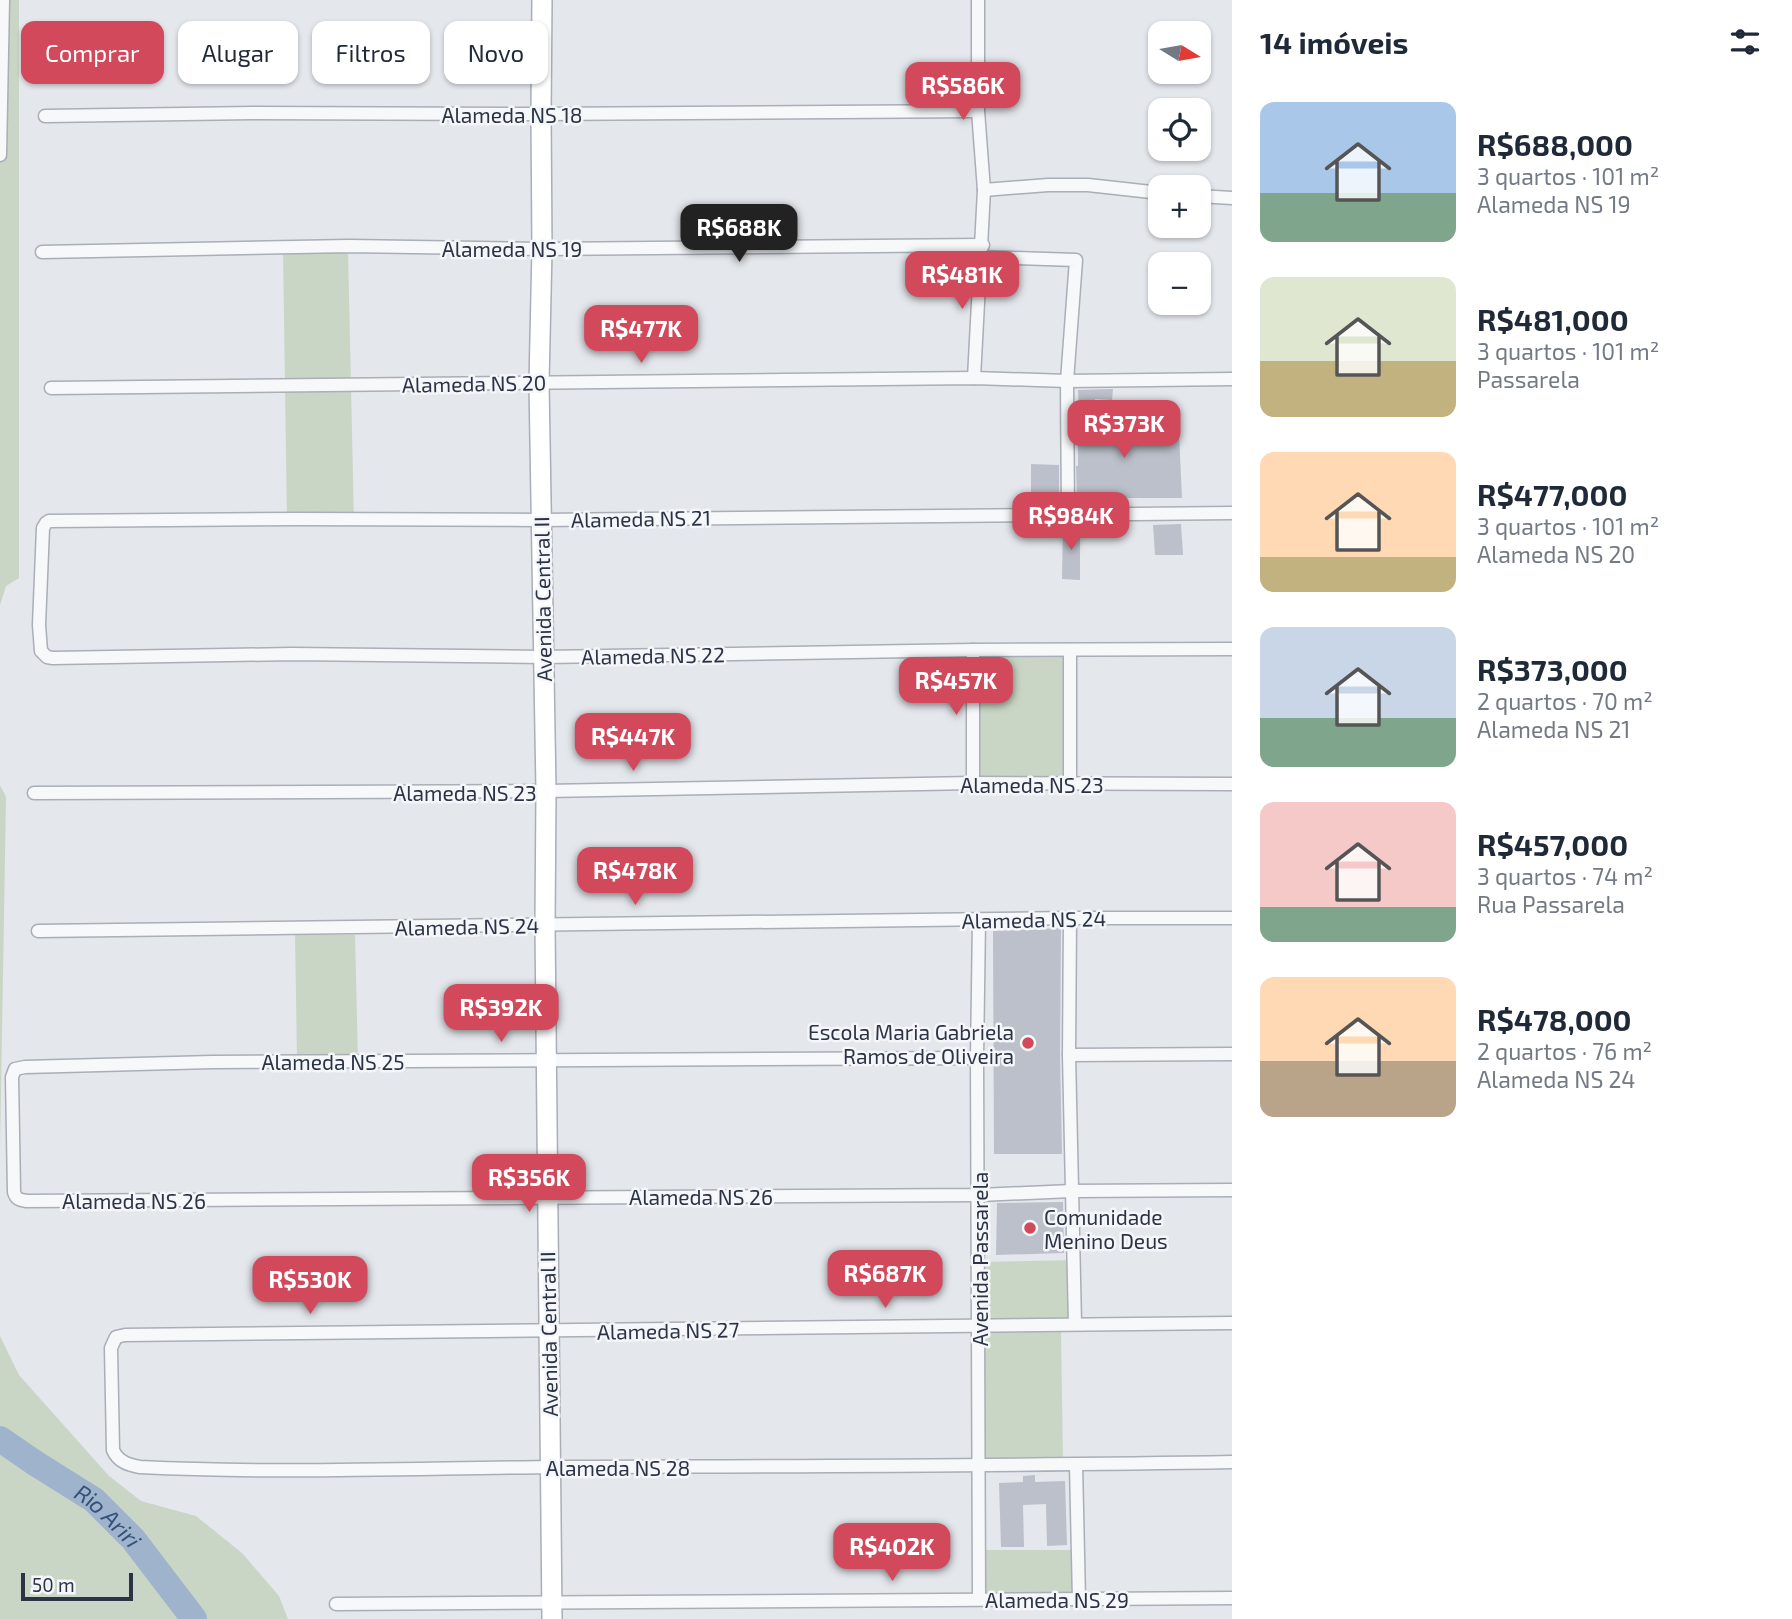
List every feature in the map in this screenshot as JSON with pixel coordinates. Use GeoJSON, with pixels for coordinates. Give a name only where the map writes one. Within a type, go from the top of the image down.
{"type":"FeatureCollection","features":[{"type":"Feature","properties":{"kind":"street"},"geometry":{"type":"LineString","coordinates":[[0,155],[3,0]]}},
{"type":"Feature","properties":{"kind":"street","name":"Avenida Central II"},"geometry":{"type":"LineString","coordinates":[[542,0],[539,383],[546,791],[552,1611]]}},
{"type":"Feature","properties":{"kind":"street"},"geometry":{"type":"LineString","coordinates":[[974,379],[985,190],[978,111],[978,0]]}},
{"type":"Feature","properties":{"kind":"street","name":"Alameda NS 18"},"geometry":{"type":"LineString","coordinates":[[45,116],[978,111]]}},
{"type":"Feature","properties":{"kind":"street"},"geometry":{"type":"LineString","coordinates":[[985,190],[1088,185],[1148,192]]}},
{"type":"Feature","properties":{"kind":"street"},"geometry":{"type":"LineString","coordinates":[[1211,197],[1232,198]]}},
{"type":"Feature","properties":{"kind":"street","name":"Alameda NS 19"},"geometry":{"type":"LineString","coordinates":[[42,253],[349,246],[982,251],[1076,260],[1067,381]]}},
{"type":"Feature","properties":{"kind":"street","name":"Alameda NS 20"},"geometry":{"type":"LineString","coordinates":[[51,388],[1232,379]]}},
{"type":"Feature","properties":{"kind":"street"},"geometry":{"type":"LineString","coordinates":[[1067,381],[1068,514]]}},
{"type":"Feature","properties":{"kind":"street","name":"Alameda NS 21"},"geometry":{"type":"LineString","coordinates":[[49,521],[541,520],[1232,513]]}},
{"type":"Feature","properties":{"kind":"street","name":"Alameda NS 22"},"geometry":{"type":"LineString","coordinates":[[49,521],[43,528],[39,625],[40,649],[47,657],[292,654],[544,657],[1232,649]]}},
{"type":"Feature","properties":{"kind":"street"},"geometry":{"type":"LineString","coordinates":[[973,650],[973,783]]}},
{"type":"Feature","properties":{"kind":"street"},"geometry":{"type":"LineString","coordinates":[[1070,650],[1070,785]]}},
{"type":"Feature","properties":{"kind":"street","name":"Alameda NS 23"},"geometry":{"type":"LineString","coordinates":[[34,793],[546,791],[973,783],[1232,784]]}},
{"type":"Feature","properties":{"kind":"street"},"geometry":{"type":"LineString","coordinates":[[1070,918],[1069,1055],[1075,1324]]}},
{"type":"Feature","properties":{"kind":"street","name":"Alameda NS 24"},"geometry":{"type":"LineString","coordinates":[[38,931],[1232,918]]}},
{"type":"Feature","properties":{"kind":"street","name":"Avenida Passarela"},"geometry":{"type":"LineString","coordinates":[[979,920],[979,1599]]}},
{"type":"Feature","properties":{"kind":"street"},"geometry":{"type":"LineString","coordinates":[[1069,1055],[1232,1054]]}},
{"type":"Feature","properties":{"kind":"street","name":"Alameda NS 25"},"geometry":{"type":"LineString","coordinates":[[25,1067],[212,1062],[977,1058]]}},
{"type":"Feature","properties":{"kind":"street","name":"Alameda NS 26"},"geometry":{"type":"LineString","coordinates":[[25,1067],[15,1069],[12,1077],[14,1192],[19,1200],[979,1195],[1072,1191],[1232,1190]]}},
{"type":"Feature","properties":{"kind":"street","name":"Alameda NS 27"},"geometry":{"type":"LineString","coordinates":[[111,1348],[116,1337],[125,1335],[1232,1323]]}},
{"type":"Feature","properties":{"kind":"street","name":"Alameda NS 28"},"geometry":{"type":"LineString","coordinates":[[111,1348],[113,1450],[115,1455],[127,1464],[140,1467],[274,1471],[1232,1462]]}},
{"type":"Feature","properties":{"kind":"street"},"geometry":{"type":"LineString","coordinates":[[1076,1465],[1079,1600]]}},
{"type":"Feature","properties":{"kind":"street","name":"Alameda NS 29"},"geometry":{"type":"LineString","coordinates":[[337,1604],[552,1611],[979,1599],[1232,1598]]}},
{"type":"Feature","properties":{"kind":"green space"},"geometry":{"type":"Polygon","coordinates":[[[0,0],[19,0],[19,578],[6,586],[0,605],[0,0]]]}},
{"type":"Feature","properties":{"kind":"green space"},"geometry":{"type":"Polygon","coordinates":[[[283,250],[348,250],[354,523],[287,523],[283,250]]]}},
{"type":"Feature","properties":{"kind":"green space"},"geometry":{"type":"Polygon","coordinates":[[[1071,650],[1074,787],[977,788],[973,652],[1071,650]]]}},
{"type":"Feature","properties":{"kind":"green space"},"geometry":{"type":"Polygon","coordinates":[[[0,785],[6,797],[0,1150],[0,785]]]}},
{"type":"Feature","properties":{"kind":"green space"},"geometry":{"type":"Polygon","coordinates":[[[295,934],[355,935],[358,1061],[297,1062],[295,934]]]}},
{"type":"Feature","properties":{"kind":"green space"},"geometry":{"type":"Polygon","coordinates":[[[1071,1260],[1073,1327],[980,1329],[979,1262],[1071,1260]]]}},
{"type":"Feature","properties":{"kind":"green space"},"geometry":{"type":"Polygon","coordinates":[[[1061,1332],[1063,1463],[981,1464],[980,1333],[1061,1332]]]}},
{"type":"Feature","properties":{"kind":"green space"},"geometry":{"type":"Polygon","coordinates":[[[0,1336],[19,1375],[109,1476],[141,1501],[196,1516],[242,1553],[279,1596],[288,1619],[0,1619],[0,1336]]]}},
{"type":"Feature","properties":{"kind":"green space"},"geometry":{"type":"Polygon","coordinates":[[[980,1550],[1075,1550],[1076,1597],[981,1597],[980,1550]]]}},
{"type":"Feature","properties":{"kind":"building"},"geometry":{"type":"Polygon","coordinates":[[[1113,389],[1112,400],[1095,399],[1094,432],[1106,432],[1106,443],[1135,442],[1134,436],[1179,434],[1182,498],[1077,498],[1076,466],[1080,432],[1078,390],[1113,389]]]}},
{"type":"Feature","properties":{"kind":"building"},"geometry":{"type":"Polygon","coordinates":[[[1031,464],[1059,465],[1059,498],[1031,498],[1031,464]]]}},
{"type":"Feature","properties":{"kind":"building"},"geometry":{"type":"Polygon","coordinates":[[[1063,523],[1080,523],[1080,580],[1062,579],[1063,523]]]}},
{"type":"Feature","properties":{"kind":"building"},"geometry":{"type":"Polygon","coordinates":[[[1181,524],[1183,555],[1155,555],[1153,525],[1181,524]]]}},
{"type":"Feature","properties":{"kind":"building","name":"Escola Maria Gabriela Ramos de Oliveira"},"geometry":{"type":"Polygon","coordinates":[[[1061,928],[1062,1154],[994,1154],[993,931],[1061,928]]]}},
{"type":"Feature","properties":{"kind":"building","name":"Comunidade Menino Deus"},"geometry":{"type":"Polygon","coordinates":[[[1063,1202],[1064,1253],[996,1255],[997,1203],[1063,1202]]]}},
{"type":"Feature","properties":{"kind":"building"},"geometry":{"type":"Polygon","coordinates":[[[1035,1475],[1035,1482],[1065,1481],[1067,1545],[1047,1546],[1046,1504],[1023,1505],[1024,1547],[1001,1547],[999,1483],[1023,1482],[1023,1476],[1035,1475]]]}},
{"type":"Feature","properties":{"kind":"waterway","name":"Rio Ariri"},"geometry":{"type":"LineString","coordinates":[[0,1439],[94,1500],[133,1539],[194,1619]]}},
{"type":"Feature","properties":{"kind":"place","name":"Escola Maria Gabriela Ramos de Oliveira"},"geometry":{"type":"Point","coordinates":[1028,1043]}},
{"type":"Feature","properties":{"kind":"place","name":"Comunidade Menino Deus"},"geometry":{"type":"Point","coordinates":[1030,1228]}}]}
